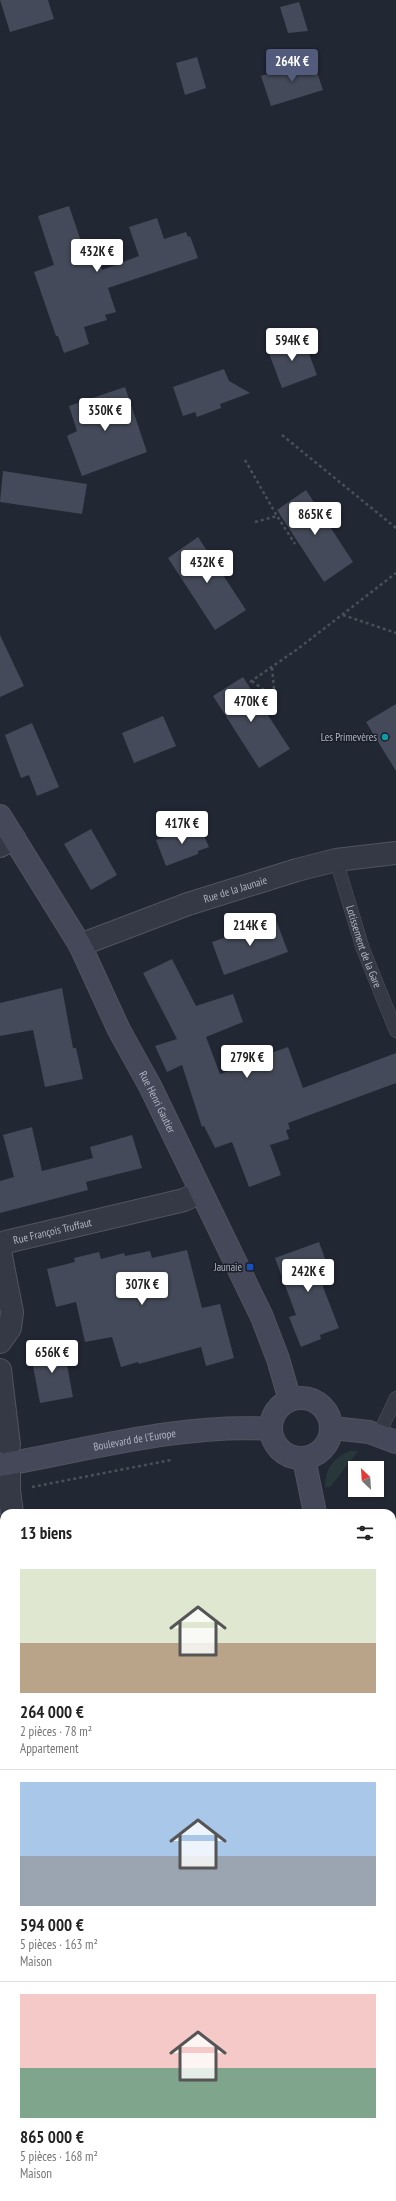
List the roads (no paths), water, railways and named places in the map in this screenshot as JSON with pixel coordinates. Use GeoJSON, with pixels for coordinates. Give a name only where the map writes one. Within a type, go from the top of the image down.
{"type":"FeatureCollection","features":[{"type":"Feature","properties":{"kind":"main road","name":"Rue Henri Gautier"},"geometry":{"type":"LineString","coordinates":[[0,816],[7,842],[80,945],[119,1030],[150,1086],[262,1317],[278,1359],[290,1400]]}},
{"type":"Feature","properties":{"kind":"main road"},"geometry":{"type":"LineString","coordinates":[[304,1398],[319,1403],[330,1418],[332,1428],[327,1445],[313,1457],[304,1459],[290,1456],[277,1448],[272,1439],[270,1429],[276,1411],[290,1400],[304,1398]]}},
{"type":"Feature","properties":{"kind":"main road","name":"Boulevard de l'Europe"},"geometry":{"type":"LineString","coordinates":[[6,1458],[230,1427],[270,1429]]}},
{"type":"Feature","properties":{"kind":"main road"},"geometry":{"type":"LineString","coordinates":[[332,1428],[369,1432],[388,1438]]}},
{"type":"Feature","properties":{"kind":"main road"},"geometry":{"type":"LineString","coordinates":[[304,1459],[314,1509]]}},
{"type":"Feature","properties":{"kind":"street","name":"Rue de la Jaunaie"},"geometry":{"type":"LineString","coordinates":[[80,945],[188,904],[336,860],[396,853]]}},
{"type":"Feature","properties":{"kind":"street","name":"Rue François Truffaut"},"geometry":{"type":"LineString","coordinates":[[0,1342],[10,1328],[12,1312],[0,1251],[6,1242],[184,1200],[201,1192]]}},
{"type":"Feature","properties":{"kind":"street"},"geometry":{"type":"LineString","coordinates":[[0,1370],[8,1491],[11,1509]]}},
{"type":"Feature","properties":{"kind":"lane","name":"Lotissement de la Gare"},"geometry":{"type":"LineString","coordinates":[[336,860],[363,949],[396,1030]]}},
{"type":"Feature","properties":{"kind":"lane"},"geometry":{"type":"LineString","coordinates":[[388,1438],[396,1398]]}},
{"type":"Feature","properties":{"kind":"place","name":"Les Primevères"},"geometry":{"type":"Point","coordinates":[385,737]}},
{"type":"Feature","properties":{"kind":"place","name":"Jaunaie"},"geometry":{"type":"Point","coordinates":[250,1267]}}]}
